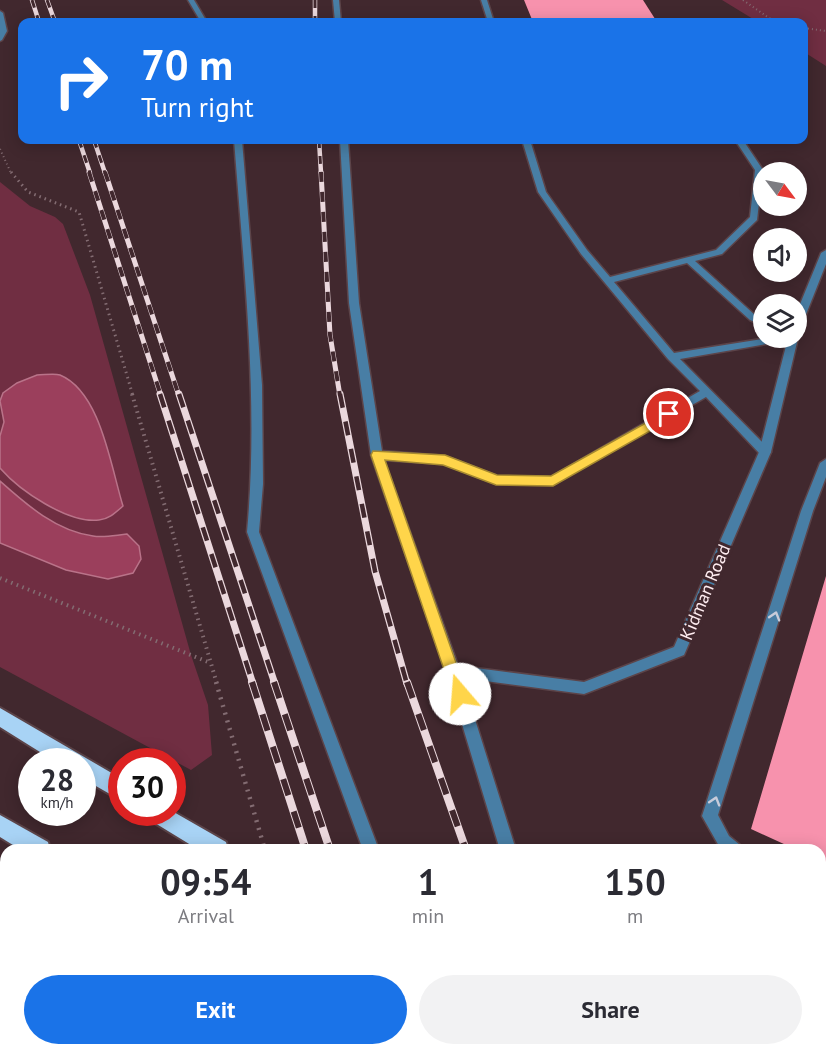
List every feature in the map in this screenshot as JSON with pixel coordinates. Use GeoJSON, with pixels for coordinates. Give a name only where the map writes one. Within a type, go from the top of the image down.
{"type":"FeatureCollection","features":[{"type":"Feature","properties":{"kind":"highway"},"geometry":{"type":"LineString","coordinates":[[0,717],[51,748]]}},
{"type":"Feature","properties":{"kind":"highway"},"geometry":{"type":"LineString","coordinates":[[0,825],[30,844]]}},
{"type":"Feature","properties":{"kind":"highway"},"geometry":{"type":"LineString","coordinates":[[178,826],[208,844]]}},
{"type":"Feature","properties":{"kind":"street"},"geometry":{"type":"LineString","coordinates":[[191,0],[202,18]]}},
{"type":"Feature","properties":{"kind":"street"},"geometry":{"type":"LineString","coordinates":[[336,0],[338,18]]}},
{"type":"Feature","properties":{"kind":"street"},"geometry":{"type":"LineString","coordinates":[[484,0],[490,18]]}},
{"type":"Feature","properties":{"kind":"street"},"geometry":{"type":"LineString","coordinates":[[0,13],[4,31],[0,39]]}},
{"type":"Feature","properties":{"kind":"street"},"geometry":{"type":"LineString","coordinates":[[238,144],[258,407],[258,490],[253,532],[369,844]]}},
{"type":"Feature","properties":{"kind":"street"},"geometry":{"type":"LineString","coordinates":[[344,144],[354,303],[377,455],[453,671],[506,844]]}},
{"type":"Feature","properties":{"kind":"street"},"geometry":{"type":"LineString","coordinates":[[527,144],[542,192],[608,281],[672,357],[765,452]]}},
{"type":"Feature","properties":{"kind":"street"},"geometry":{"type":"LineString","coordinates":[[608,281],[719,252],[754,218],[759,170],[742,144]]}},
{"type":"Feature","properties":{"kind":"street"},"geometry":{"type":"LineString","coordinates":[[807,300],[826,254]]}},
{"type":"Feature","properties":{"kind":"street"},"geometry":{"type":"LineString","coordinates":[[689,260],[753,318]]}},
{"type":"Feature","properties":{"kind":"street"},"geometry":{"type":"LineString","coordinates":[[672,357],[753,343]]}},
{"type":"Feature","properties":{"kind":"street","name":"Kidman Road"},"geometry":{"type":"LineString","coordinates":[[453,671],[584,688],[679,651],[765,452],[791,348]]}},
{"type":"Feature","properties":{"kind":"street"},"geometry":{"type":"LineString","coordinates":[[377,455],[445,460],[496,480],[553,481],[707,392]]}},
{"type":"Feature","properties":{"kind":"street"},"geometry":{"type":"LineString","coordinates":[[728,844],[710,816],[807,511],[826,463]]}},
{"type":"Feature","properties":{"kind":"path"},"geometry":{"type":"LineString","coordinates":[[743,0],[770,18]]}},
{"type":"Feature","properties":{"kind":"path"},"geometry":{"type":"LineString","coordinates":[[808,29],[826,31]]}},
{"type":"Feature","properties":{"kind":"path"},"geometry":{"type":"LineString","coordinates":[[0,149],[14,178],[26,193],[79,212],[263,844]]}},
{"type":"Feature","properties":{"kind":"path"},"geometry":{"type":"LineString","coordinates":[[0,578],[209,662]]}},
{"type":"Feature","properties":{"kind":"shaded area"},"geometry":{"type":"Polygon","coordinates":[[[722,0],[826,0],[826,66],[808,55],[808,18],[751,18],[722,0]]]}},
{"type":"Feature","properties":{"kind":"shaded area"},"geometry":{"type":"Polygon","coordinates":[[[0,182],[30,206],[55,217],[63,224],[90,295],[191,655],[208,705],[212,755],[191,770],[186,767],[186,748],[150,748],[0,667],[0,182]]]}},
{"type":"Feature","properties":{"kind":"shaded area"},"geometry":{"type":"Polygon","coordinates":[[[37,375],[60,375],[74,384],[95,414],[109,452],[123,506],[109,517],[87,520],[59,511],[19,486],[0,468],[0,436],[4,422],[0,401],[3,393],[17,383],[37,375]]]}},
{"type":"Feature","properties":{"kind":"shaded area"},"geometry":{"type":"Polygon","coordinates":[[[0,481],[43,516],[67,529],[97,537],[127,534],[139,546],[141,559],[133,573],[108,579],[66,570],[0,543],[0,481]]]}},
{"type":"Feature","properties":{"kind":"building"},"geometry":{"type":"Polygon","coordinates":[[[524,0],[643,0],[654,18],[531,18],[524,0]]]}},
{"type":"Feature","properties":{"kind":"building"},"geometry":{"type":"Polygon","coordinates":[[[826,576],[826,844],[784,844],[751,829],[826,576]]]}},
{"type":"Feature","properties":{"kind":"railway"},"geometry":{"type":"LineString","coordinates":[[32,0],[38,18]]}},
{"type":"Feature","properties":{"kind":"railway"},"geometry":{"type":"LineString","coordinates":[[47,0],[54,18]]}},
{"type":"Feature","properties":{"kind":"railway"},"geometry":{"type":"LineString","coordinates":[[315,0],[315,18]]}},
{"type":"Feature","properties":{"kind":"railway"},"geometry":{"type":"LineString","coordinates":[[80,144],[90,173]]}},
{"type":"Feature","properties":{"kind":"railway"},"geometry":{"type":"LineString","coordinates":[[95,144],[105,173]]}},
{"type":"Feature","properties":{"kind":"railway"},"geometry":{"type":"LineString","coordinates":[[319,144],[321,173]]}},
{"type":"Feature","properties":{"kind":"railway"},"geometry":{"type":"LineString","coordinates":[[89,172],[161,396]]}},
{"type":"Feature","properties":{"kind":"railway"},"geometry":{"type":"LineString","coordinates":[[105,172],[179,396]]}},
{"type":"Feature","properties":{"kind":"railway"},"geometry":{"type":"LineString","coordinates":[[321,172],[330,335],[340,396]]}},
{"type":"Feature","properties":{"kind":"railway"},"geometry":{"type":"LineString","coordinates":[[160,394],[253,684]]}},
{"type":"Feature","properties":{"kind":"railway"},"geometry":{"type":"LineString","coordinates":[[179,394],[275,684]]}},
{"type":"Feature","properties":{"kind":"railway"},"geometry":{"type":"LineString","coordinates":[[340,394],[375,571],[407,684]]}},
{"type":"Feature","properties":{"kind":"railway"},"geometry":{"type":"LineString","coordinates":[[252,682],[304,844]]}},
{"type":"Feature","properties":{"kind":"railway"},"geometry":{"type":"LineString","coordinates":[[274,682],[328,844]]}},
{"type":"Feature","properties":{"kind":"railway"},"geometry":{"type":"LineString","coordinates":[[407,682],[464,844]]}},
{"type":"Feature","properties":{"kind":"route"},"geometry":{"type":"LineString","coordinates":[[460,694],[377,455],[445,460],[496,480],[553,481],[669,414]]}}]}
